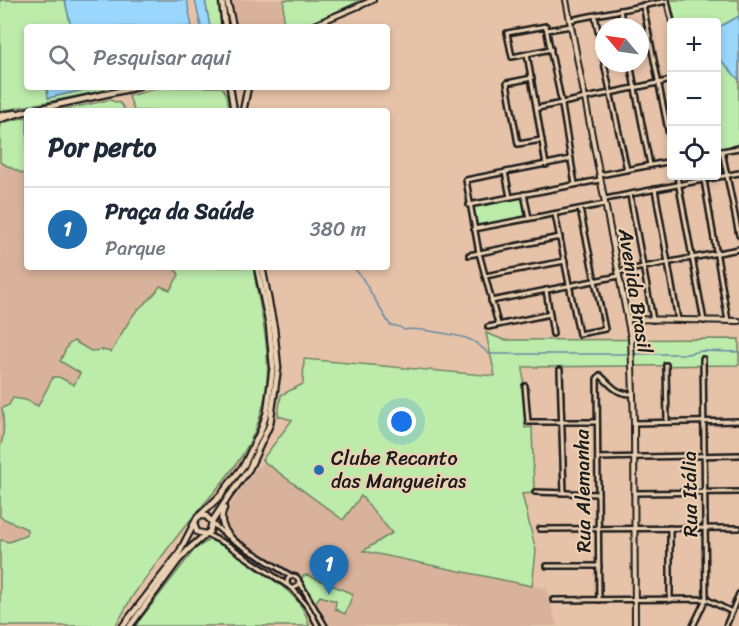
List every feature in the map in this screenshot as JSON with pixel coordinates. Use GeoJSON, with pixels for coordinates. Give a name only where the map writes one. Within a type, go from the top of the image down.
{"type":"FeatureCollection","features":[{"type":"Feature","properties":{"kind":"main road"},"geometry":{"type":"LineString","coordinates":[[222,0],[225,24]]}},
{"type":"Feature","properties":{"kind":"main road"},"geometry":{"type":"LineString","coordinates":[[227,0],[232,24]]}},
{"type":"Feature","properties":{"kind":"main road"},"geometry":{"type":"LineString","coordinates":[[42,108],[124,90]]}},
{"type":"Feature","properties":{"kind":"main road"},"geometry":{"type":"LineString","coordinates":[[230,90],[234,108]]}},
{"type":"Feature","properties":{"kind":"main road"},"geometry":{"type":"LineString","coordinates":[[244,108],[247,90]]}},
{"type":"Feature","properties":{"kind":"main road"},"geometry":{"type":"LineString","coordinates":[[0,117],[24,112]]}},
{"type":"Feature","properties":{"kind":"main road"},"geometry":{"type":"LineString","coordinates":[[123,626],[178,555],[199,516],[220,496],[244,465],[261,430],[267,412],[273,366],[269,325],[258,270]]}},
{"type":"Feature","properties":{"kind":"main road"},"geometry":{"type":"LineString","coordinates":[[130,626],[178,561],[210,531],[236,486],[249,469],[270,424],[278,368],[274,328],[263,270]]}},
{"type":"Feature","properties":{"kind":"main road"},"geometry":{"type":"LineString","coordinates":[[233,540],[221,521],[225,507],[236,486]]}},
{"type":"Feature","properties":{"kind":"main road"},"geometry":{"type":"LineString","coordinates":[[199,516],[206,516],[213,523]]}},
{"type":"Feature","properties":{"kind":"main road"},"geometry":{"type":"LineString","coordinates":[[194,524],[197,532],[205,534]]}},
{"type":"Feature","properties":{"kind":"street"},"geometry":{"type":"LineString","coordinates":[[316,24],[373,0]]}},
{"type":"Feature","properties":{"kind":"street","name":"Avenida Brasil"},"geometry":{"type":"LineString","coordinates":[[566,0],[606,201],[631,353],[634,423],[635,626]]}},
{"type":"Feature","properties":{"kind":"street"},"geometry":{"type":"LineString","coordinates":[[570,20],[667,1],[671,18]]}},
{"type":"Feature","properties":{"kind":"street"},"geometry":{"type":"LineString","coordinates":[[643,6],[667,126]]}},
{"type":"Feature","properties":{"kind":"street"},"geometry":{"type":"LineString","coordinates":[[620,10],[621,18]]}},
{"type":"Feature","properties":{"kind":"street"},"geometry":{"type":"LineString","coordinates":[[551,49],[512,57],[507,33],[571,26]]}},
{"type":"Feature","properties":{"kind":"street"},"geometry":{"type":"LineString","coordinates":[[547,28],[575,184]]}},
{"type":"Feature","properties":{"kind":"street"},"geometry":{"type":"LineString","coordinates":[[527,54],[546,165]]}},
{"type":"Feature","properties":{"kind":"street"},"geometry":{"type":"LineString","coordinates":[[606,72],[627,170]]}},
{"type":"Feature","properties":{"kind":"street"},"geometry":{"type":"LineString","coordinates":[[632,72],[650,165]]}},
{"type":"Feature","properties":{"kind":"street"},"geometry":{"type":"LineString","coordinates":[[532,78],[507,83],[518,144],[542,140]]}},
{"type":"Feature","properties":{"kind":"street"},"geometry":{"type":"LineString","coordinates":[[538,108],[667,81]]}},
{"type":"Feature","properties":{"kind":"street"},"geometry":{"type":"LineString","coordinates":[[739,148],[722,151],[739,235]]}},
{"type":"Feature","properties":{"kind":"street"},"geometry":{"type":"LineString","coordinates":[[498,324],[479,253],[466,180],[571,159]]}},
{"type":"Feature","properties":{"kind":"street"},"geometry":{"type":"LineString","coordinates":[[469,205],[575,184],[667,162]]}},
{"type":"Feature","properties":{"kind":"street"},"geometry":{"type":"LineString","coordinates":[[505,172],[510,196]]}},
{"type":"Feature","properties":{"kind":"street"},"geometry":{"type":"LineString","coordinates":[[721,177],[739,173]]}},
{"type":"Feature","properties":{"kind":"street"},"geometry":{"type":"LineString","coordinates":[[677,180],[704,321]]}},
{"type":"Feature","properties":{"kind":"street"},"geometry":{"type":"LineString","coordinates":[[474,229],[580,209],[630,194],[704,180],[728,321]]}},
{"type":"Feature","properties":{"kind":"street"},"geometry":{"type":"LineString","coordinates":[[655,189],[678,320]]}},
{"type":"Feature","properties":{"kind":"street"},"geometry":{"type":"LineString","coordinates":[[524,194],[529,218]]}},
{"type":"Feature","properties":{"kind":"street"},"geometry":{"type":"LineString","coordinates":[[630,194],[653,320]]}},
{"type":"Feature","properties":{"kind":"street"},"geometry":{"type":"LineString","coordinates":[[555,214],[579,334],[604,329],[580,209]]}},
{"type":"Feature","properties":{"kind":"street"},"geometry":{"type":"LineString","coordinates":[[469,255],[560,237]]}},
{"type":"Feature","properties":{"kind":"street"},"geometry":{"type":"LineString","coordinates":[[491,301],[593,281],[667,262],[739,249]]}},
{"type":"Feature","properties":{"kind":"street"},"geometry":{"type":"LineString","coordinates":[[485,276],[565,261]]}},
{"type":"Feature","properties":{"kind":"street"},"geometry":{"type":"LineString","coordinates":[[546,290],[554,334]]}},
{"type":"Feature","properties":{"kind":"street"},"geometry":{"type":"LineString","coordinates":[[488,327],[550,314]]}},
{"type":"Feature","properties":{"kind":"street"},"geometry":{"type":"LineString","coordinates":[[627,320],[739,321]]}},
{"type":"Feature","properties":{"kind":"street","name":"Rua Itália"},"geometry":{"type":"LineString","coordinates":[[693,626],[706,599],[703,359]]}},
{"type":"Feature","properties":{"kind":"street"},"geometry":{"type":"LineString","coordinates":[[666,365],[667,422]]}},
{"type":"Feature","properties":{"kind":"street"},"geometry":{"type":"LineString","coordinates":[[560,370],[564,493]]}},
{"type":"Feature","properties":{"kind":"street","name":"Rua Alemanha"},"geometry":{"type":"LineString","coordinates":[[599,600],[596,382],[598,376],[600,375],[614,389],[623,394],[632,394]]}},
{"type":"Feature","properties":{"kind":"street"},"geometry":{"type":"LineString","coordinates":[[525,386],[528,422],[597,422]]}},
{"type":"Feature","properties":{"kind":"street"},"geometry":{"type":"LineString","coordinates":[[634,423],[739,421]]}},
{"type":"Feature","properties":{"kind":"street"},"geometry":{"type":"LineString","coordinates":[[598,459],[739,455]]}},
{"type":"Feature","properties":{"kind":"street"},"geometry":{"type":"LineString","coordinates":[[535,492],[598,494]]}},
{"type":"Feature","properties":{"kind":"street"},"geometry":{"type":"LineString","coordinates":[[634,493],[739,492]]}},
{"type":"Feature","properties":{"kind":"street"},"geometry":{"type":"LineString","coordinates":[[213,523],[233,540],[291,576],[297,577],[325,626]]}},
{"type":"Feature","properties":{"kind":"street"},"geometry":{"type":"LineString","coordinates":[[670,528],[670,600]]}},
{"type":"Feature","properties":{"kind":"street"},"geometry":{"type":"LineString","coordinates":[[540,529],[739,528]]}},
{"type":"Feature","properties":{"kind":"street"},"geometry":{"type":"LineString","coordinates":[[205,534],[228,545],[292,589],[309,609],[318,626]]}},
{"type":"Feature","properties":{"kind":"street"},"geometry":{"type":"LineString","coordinates":[[547,566],[599,566]]}},
{"type":"Feature","properties":{"kind":"street"},"geometry":{"type":"LineString","coordinates":[[287,585],[287,580],[291,576]]}},
{"type":"Feature","properties":{"kind":"street"},"geometry":{"type":"LineString","coordinates":[[292,589],[298,587],[300,583]]}},
{"type":"Feature","properties":{"kind":"street"},"geometry":{"type":"LineString","coordinates":[[726,626],[739,594]]}},
{"type":"Feature","properties":{"kind":"street"},"geometry":{"type":"LineString","coordinates":[[554,600],[706,599],[732,612]]}},
{"type":"Feature","properties":{"kind":"shaded area"},"geometry":{"type":"Polygon","coordinates":[[[232,0],[284,0],[283,24],[236,24],[232,0]]]}},
{"type":"Feature","properties":{"kind":"shaded area"},"geometry":{"type":"Polygon","coordinates":[[[24,119],[24,270],[206,270],[37,523],[0,594],[0,124],[24,119]]]}},
{"type":"Feature","properties":{"kind":"shaded area"},"geometry":{"type":"Polygon","coordinates":[[[265,462],[342,520],[360,496],[393,533],[364,551],[547,589],[557,626],[309,626],[303,605],[277,581],[254,566],[261,555],[230,535],[225,523],[226,513],[240,490],[257,468],[265,462]]]}},
{"type":"Feature","properties":{"kind":"green space"},"geometry":{"type":"Polygon","coordinates":[[[0,0],[65,0],[70,24],[24,24],[24,90],[47,90],[48,98],[83,90],[109,90],[0,111],[0,0]]]}},
{"type":"Feature","properties":{"kind":"green space"},"geometry":{"type":"Polygon","coordinates":[[[205,0],[218,0],[221,24],[209,24],[205,0]]]}},
{"type":"Feature","properties":{"kind":"green space"},"geometry":{"type":"Polygon","coordinates":[[[284,0],[362,0],[310,24],[283,24],[284,0]]]}},
{"type":"Feature","properties":{"kind":"green space"},"geometry":{"type":"Polygon","coordinates":[[[668,0],[739,0],[739,146],[721,149],[721,18],[672,18],[668,0]]]}},
{"type":"Feature","properties":{"kind":"green space"},"geometry":{"type":"Polygon","coordinates":[[[151,90],[224,90],[229,108],[133,108],[129,96],[151,90]]]}},
{"type":"Feature","properties":{"kind":"green space"},"geometry":{"type":"Polygon","coordinates":[[[109,100],[120,103],[124,108],[71,108],[109,100]]]}},
{"type":"Feature","properties":{"kind":"green space"},"geometry":{"type":"Polygon","coordinates":[[[24,118],[24,174],[0,162],[0,123],[24,118]]]}},
{"type":"Feature","properties":{"kind":"green space"},"geometry":{"type":"Polygon","coordinates":[[[524,196],[528,217],[474,228],[470,206],[524,196]]]}},
{"type":"Feature","properties":{"kind":"green space"},"geometry":{"type":"Polygon","coordinates":[[[174,270],[254,270],[264,328],[267,375],[261,414],[253,435],[231,471],[149,573],[115,626],[0,626],[0,540],[9,542],[27,535],[27,529],[0,517],[0,447],[4,428],[2,408],[9,405],[13,398],[26,400],[38,406],[53,377],[59,377],[74,385],[80,373],[60,361],[68,345],[74,341],[91,351],[111,352],[134,314],[160,286],[170,290],[179,275],[174,270]]]}},
{"type":"Feature","properties":{"kind":"green space"},"geometry":{"type":"Polygon","coordinates":[[[486,333],[504,340],[739,339],[739,365],[523,367],[525,428],[532,427],[534,493],[522,494],[536,551],[532,586],[363,551],[392,533],[361,496],[343,520],[262,460],[292,420],[278,416],[281,395],[303,384],[304,359],[495,376],[486,333]]]}},
{"type":"Feature","properties":{"kind":"green space"},"geometry":{"type":"Polygon","coordinates":[[[209,540],[220,543],[286,590],[301,606],[309,626],[135,626],[195,549],[209,540]]]}},
{"type":"Feature","properties":{"kind":"green space"},"geometry":{"type":"Polygon","coordinates":[[[307,575],[353,594],[345,614],[335,609],[336,601],[320,596],[313,606],[301,582],[303,576],[307,575]]]}},
{"type":"Feature","properties":{"kind":"water"},"geometry":{"type":"Polygon","coordinates":[[[65,0],[187,0],[191,24],[70,24],[65,0]]]}},
{"type":"Feature","properties":{"kind":"water"},"geometry":{"type":"Polygon","coordinates":[[[195,0],[205,0],[209,24],[200,24],[195,0]]]}},
{"type":"Feature","properties":{"kind":"water"},"geometry":{"type":"Polygon","coordinates":[[[739,16],[739,80],[721,60],[721,26],[739,16]]]}},
{"type":"Feature","properties":{"kind":"water"},"geometry":{"type":"Polygon","coordinates":[[[47,90],[83,90],[48,98],[47,90]]]}},
{"type":"Feature","properties":{"kind":"waterway"},"geometry":{"type":"LineString","coordinates":[[356,270],[390,325],[404,330],[425,330],[466,338],[478,344],[489,354],[739,352]]}},
{"type":"Feature","properties":{"kind":"place","name":"Clube Recanto das Mangueiras"},"geometry":{"type":"Point","coordinates":[319,470]}},
{"type":"Feature","properties":{"kind":"place","name":"Praça da Saúde"},"geometry":{"type":"Point","coordinates":[329,595]}}]}
